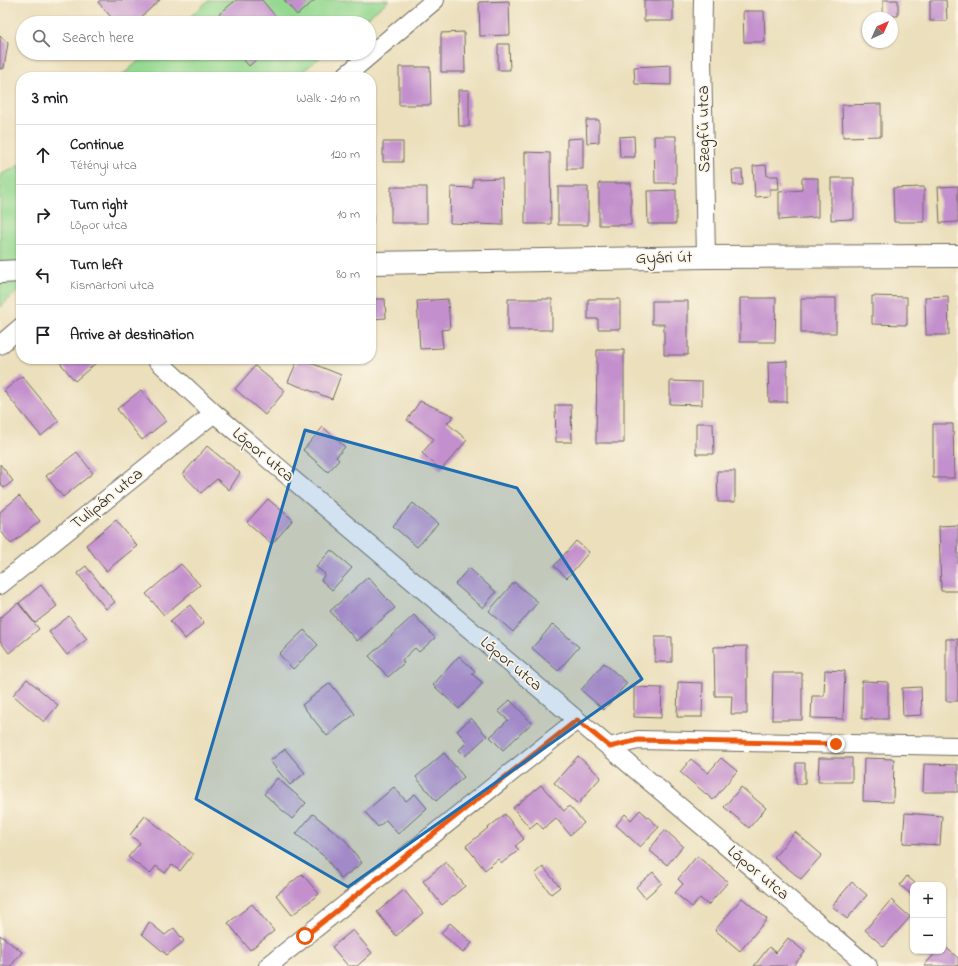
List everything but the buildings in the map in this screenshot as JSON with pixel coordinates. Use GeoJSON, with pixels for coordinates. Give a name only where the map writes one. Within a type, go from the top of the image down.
{"type":"FeatureCollection","features":[{"type":"Feature","properties":{"kind":"street"},"geometry":{"type":"LineString","coordinates":[[376,50],[435,0]]}},
{"type":"Feature","properties":{"kind":"street","name":"Szegfű utca"},"geometry":{"type":"LineString","coordinates":[[702,0],[706,258]]}},
{"type":"Feature","properties":{"kind":"street"},"geometry":{"type":"LineString","coordinates":[[350,72],[364,60]]}},
{"type":"Feature","properties":{"kind":"street","name":"Gyári út"},"geometry":{"type":"LineString","coordinates":[[376,263],[958,256]]}},
{"type":"Feature","properties":{"kind":"street"},"geometry":{"type":"LineString","coordinates":[[0,272],[16,271]]}},
{"type":"Feature","properties":{"kind":"street"},"geometry":{"type":"LineString","coordinates":[[0,345],[16,331]]}},
{"type":"Feature","properties":{"kind":"street","name":"Lőpor utca"},"geometry":{"type":"LineString","coordinates":[[161,364],[214,413],[868,966]]}},
{"type":"Feature","properties":{"kind":"street","name":"Tulipán utca"},"geometry":{"type":"LineString","coordinates":[[0,585],[214,413]]}},
{"type":"Feature","properties":{"kind":"street"},"geometry":{"type":"LineString","coordinates":[[268,966],[577,720]]}},
{"type":"Feature","properties":{"kind":"street"},"geometry":{"type":"LineString","coordinates":[[610,747],[638,740],[958,746]]}},
{"type":"Feature","properties":{"kind":"highlighted area"},"geometry":{"type":"Polygon","coordinates":[[[305,430],[517,488],[642,679],[348,887],[196,799],[305,430]]]}},
{"type":"Feature","properties":{"kind":"green space"},"geometry":{"type":"Polygon","coordinates":[[[209,0],[389,0],[370,16],[191,16],[209,0]]]}},
{"type":"Feature","properties":{"kind":"green space"},"geometry":{"type":"Polygon","coordinates":[[[140,60],[317,60],[302,72],[126,72],[140,60]]]}},
{"type":"Feature","properties":{"kind":"green space"},"geometry":{"type":"Polygon","coordinates":[[[16,167],[16,293],[0,307],[0,175],[16,167]]]}},
{"type":"Feature","properties":{"kind":"route"},"geometry":{"type":"LineString","coordinates":[[305,936],[577,720],[610,747],[638,740],[836,744]]}}]}
